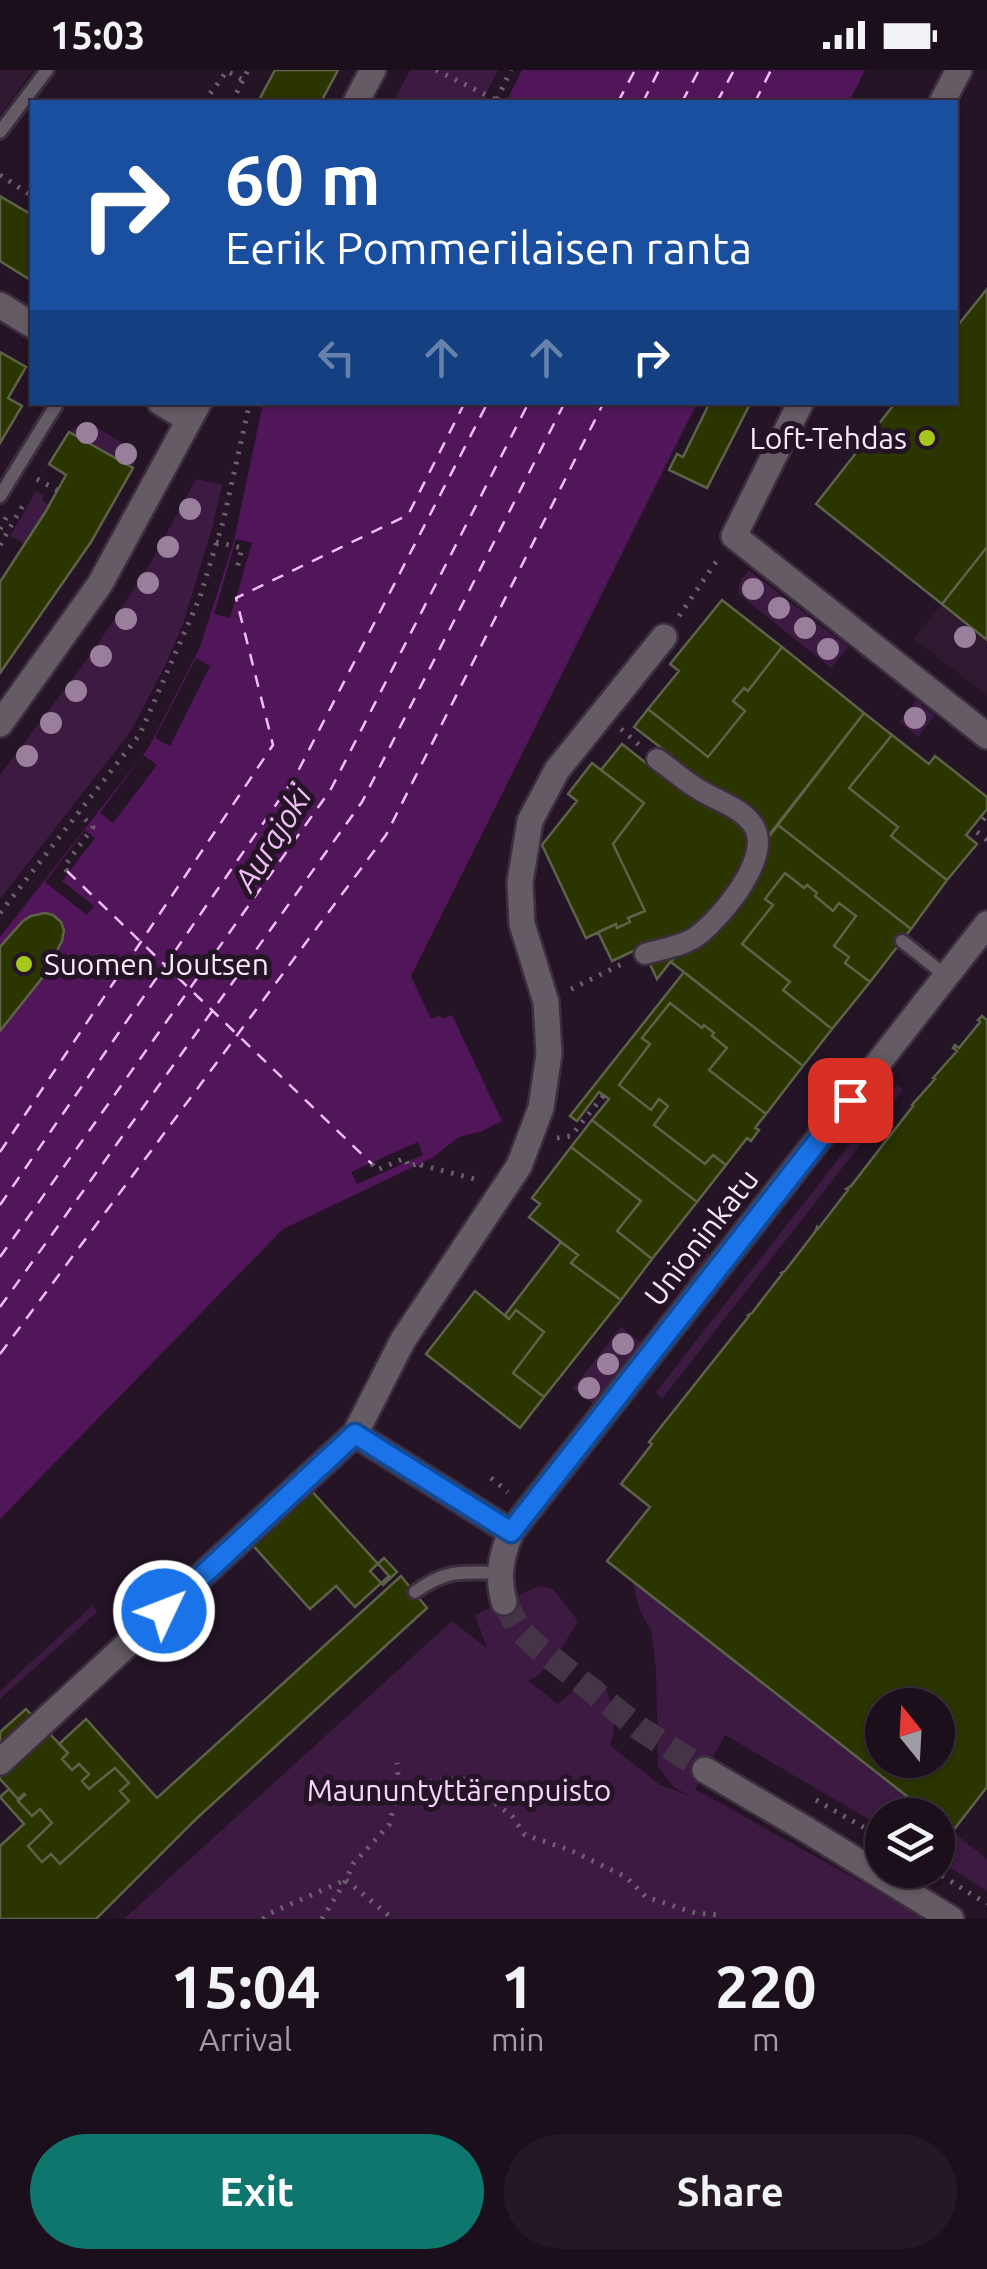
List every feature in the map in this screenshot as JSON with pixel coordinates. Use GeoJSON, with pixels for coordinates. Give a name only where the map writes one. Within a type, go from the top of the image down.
{"type":"FeatureCollection","features":[{"type":"Feature","properties":{"kind":"street"},"geometry":{"type":"LineString","coordinates":[[357,100],[374,70]]}},
{"type":"Feature","properties":{"kind":"street"},"geometry":{"type":"LineString","coordinates":[[943,100],[959,70]]}},
{"type":"Feature","properties":{"kind":"street"},"geometry":{"type":"LineString","coordinates":[[0,305],[30,324]]}},
{"type":"Feature","properties":{"kind":"street"},"geometry":{"type":"LineString","coordinates":[[800,405],[734,536],[987,736]]}},
{"type":"Feature","properties":{"kind":"street"},"geometry":{"type":"LineString","coordinates":[[0,724],[100,584],[194,411]]}},
{"type":"Feature","properties":{"kind":"street"},"geometry":{"type":"LineString","coordinates":[[0,1762],[355,1434],[403,1340],[519,1166],[541,1108],[549,1054],[546,1002],[522,924],[520,882],[530,820],[557,770],[664,637]]}},
{"type":"Feature","properties":{"kind":"street"},"geometry":{"type":"LineString","coordinates":[[645,954],[695,938],[748,875],[760,838],[735,808],[695,787],[658,759]]}},
{"type":"Feature","properties":{"kind":"street","name":"Unioninkatu"},"geometry":{"type":"LineString","coordinates":[[504,1602],[500,1563],[511,1532],[987,924]]}},
{"type":"Feature","properties":{"kind":"street"},"geometry":{"type":"LineString","coordinates":[[355,1434],[511,1532]]}},
{"type":"Feature","properties":{"kind":"street"},"geometry":{"type":"LineString","coordinates":[[705,1770],[951,1919]]}},
{"type":"Feature","properties":{"kind":"lane"},"geometry":{"type":"LineString","coordinates":[[0,132],[47,70]]}},
{"type":"Feature","properties":{"kind":"lane"},"geometry":{"type":"LineString","coordinates":[[0,496],[56,405]]}},
{"type":"Feature","properties":{"kind":"lane"},"geometry":{"type":"LineString","coordinates":[[902,941],[946,976]]}},
{"type":"Feature","properties":{"kind":"lane"},"geometry":{"type":"LineString","coordinates":[[414,1592],[452,1573],[500,1574]]}},
{"type":"Feature","properties":{"kind":"path"},"geometry":{"type":"LineString","coordinates":[[233,100],[248,70]]}},
{"type":"Feature","properties":{"kind":"path"},"geometry":{"type":"LineString","coordinates":[[436,70],[494,100]]}},
{"type":"Feature","properties":{"kind":"path"},"geometry":{"type":"LineString","coordinates":[[496,100],[510,70]]}},
{"type":"Feature","properties":{"kind":"path"},"geometry":{"type":"LineString","coordinates":[[205,100],[227,71],[243,80]]}},
{"type":"Feature","properties":{"kind":"path"},"geometry":{"type":"LineString","coordinates":[[0,175],[30,195]]}},
{"type":"Feature","properties":{"kind":"path"},"geometry":{"type":"LineString","coordinates":[[0,913],[140,734],[200,597],[249,405]]}},
{"type":"Feature","properties":{"kind":"path"},"geometry":{"type":"LineString","coordinates":[[38,479],[57,490]]}},
{"type":"Feature","properties":{"kind":"path"},"geometry":{"type":"LineString","coordinates":[[664,637],[734,536]]}},
{"type":"Feature","properties":{"kind":"path"},"geometry":{"type":"LineString","coordinates":[[216,542],[242,548],[237,569]]}},
{"type":"Feature","properties":{"kind":"path"},"geometry":{"type":"LineString","coordinates":[[68,870],[64,868],[92,828],[79,812]]}},
{"type":"Feature","properties":{"kind":"path"},"geometry":{"type":"LineString","coordinates":[[977,832],[987,840]]}},
{"type":"Feature","properties":{"kind":"path"},"geometry":{"type":"LineString","coordinates":[[546,1002],[614,968]]}},
{"type":"Feature","properties":{"kind":"path"},"geometry":{"type":"LineString","coordinates":[[582,1125],[604,1095]]}},
{"type":"Feature","properties":{"kind":"path"},"geometry":{"type":"LineString","coordinates":[[372,1164],[377,1170],[406,1158],[409,1166],[420,1162],[505,1188]]}},
{"type":"Feature","properties":{"kind":"path"},"geometry":{"type":"LineString","coordinates":[[491,1478],[517,1500]]}},
{"type":"Feature","properties":{"kind":"path"},"geometry":{"type":"LineString","coordinates":[[322,1919],[353,1864],[388,1825],[399,1788],[397,1763]]}},
{"type":"Feature","properties":{"kind":"path"},"geometry":{"type":"LineString","coordinates":[[399,1788],[463,1779],[512,1816],[526,1835],[626,1876],[646,1897],[721,1919]]}},
{"type":"Feature","properties":{"kind":"path"},"geometry":{"type":"LineString","coordinates":[[263,1919],[346,1880]]}},
{"type":"Feature","properties":{"kind":"path"},"geometry":{"type":"LineString","coordinates":[[346,1880],[393,1919]]}},
{"type":"Feature","properties":{"kind":"path"},"geometry":{"type":"LineString","coordinates":[[955,1884],[987,1904]]}},
{"type":"Feature","properties":{"kind":"shaded area"},"geometry":{"type":"Polygon","coordinates":[[[0,70],[33,70],[0,115],[0,70]]]}},
{"type":"Feature","properties":{"kind":"shaded area"},"geometry":{"type":"Polygon","coordinates":[[[987,547],[987,696],[914,639],[987,547]]]}},
{"type":"Feature","properties":{"kind":"green space"},"geometry":{"type":"Polygon","coordinates":[[[410,70],[498,70],[483,100],[394,100],[410,70]]]}},
{"type":"Feature","properties":{"kind":"green space"},"geometry":{"type":"Polygon","coordinates":[[[84,423],[135,451],[133,468],[69,432],[84,423]]]}},
{"type":"Feature","properties":{"kind":"green space"},"geometry":{"type":"Polygon","coordinates":[[[196,479],[222,485],[184,621],[167,662],[131,731],[0,899],[0,775],[114,620],[196,479]]]}},
{"type":"Feature","properties":{"kind":"green space"},"geometry":{"type":"Polygon","coordinates":[[[36,491],[49,505],[25,544],[10,536],[36,491]]]}},
{"type":"Feature","properties":{"kind":"green space"},"geometry":{"type":"Polygon","coordinates":[[[749,570],[848,647],[831,668],[740,595],[739,584],[749,570]]]}},
{"type":"Feature","properties":{"kind":"green space"},"geometry":{"type":"Polygon","coordinates":[[[916,700],[935,716],[918,737],[899,722],[916,700]]]}},
{"type":"Feature","properties":{"kind":"green space"},"geometry":{"type":"Polygon","coordinates":[[[897,1084],[903,1090],[662,1399],[656,1392],[897,1084]]]}},
{"type":"Feature","properties":{"kind":"green space"},"geometry":{"type":"Polygon","coordinates":[[[690,1239],[710,1255],[690,1280],[670,1265],[690,1239]]]}},
{"type":"Feature","properties":{"kind":"green space"},"geometry":{"type":"Polygon","coordinates":[[[621,1327],[641,1343],[593,1404],[573,1388],[621,1327]]]}},
{"type":"Feature","properties":{"kind":"green space","name":"Maununtyttärenpuisto"},"geometry":{"type":"Polygon","coordinates":[[[633,1581],[865,1763],[865,1778],[884,1778],[909,1798],[865,1798],[865,1817],[725,1735],[695,1789],[865,1884],[865,1888],[927,1919],[124,1919],[452,1621],[487,1648],[475,1615],[539,1586],[553,1589],[578,1621],[550,1663],[528,1681],[558,1704],[590,1677],[602,1680],[613,1712],[610,1745],[659,1784],[690,1796],[674,1787],[658,1767],[656,1670],[651,1630],[639,1609],[633,1581]]]}},
{"type":"Feature","properties":{"kind":"green space"},"geometry":{"type":"Polygon","coordinates":[[[92,1606],[97,1612],[0,1699],[0,1691],[92,1606]]]}},
{"type":"Feature","properties":{"kind":"green space"},"geometry":{"type":"Polygon","coordinates":[[[955,1834],[987,1859],[987,1891],[955,1871],[955,1834]]]}},
{"type":"Feature","properties":{"kind":"water"},"geometry":{"type":"Polygon","coordinates":[[[522,70],[865,70],[850,100],[507,100],[522,70]]]}},
{"type":"Feature","properties":{"kind":"water","name":"Aurajoki"},"geometry":{"type":"Polygon","coordinates":[[[263,405],[696,405],[411,976],[431,1019],[452,1015],[502,1121],[459,1137],[432,1158],[283,1229],[0,1519],[0,937],[149,747],[200,647],[234,541],[263,405]]]}},
{"type":"Feature","properties":{"kind":"pier"},"geometry":{"type":"Polygon","coordinates":[[[236,539],[252,543],[230,618],[214,614],[236,539]]]}},
{"type":"Feature","properties":{"kind":"pier"},"geometry":{"type":"Polygon","coordinates":[[[196,658],[210,666],[170,746],[155,738],[196,658]]]}},
{"type":"Feature","properties":{"kind":"pier"},"geometry":{"type":"Polygon","coordinates":[[[143,755],[157,765],[113,823],[100,813],[143,755]]]}},
{"type":"Feature","properties":{"kind":"pier"},"geometry":{"type":"Polygon","coordinates":[[[85,830],[95,838],[62,881],[94,906],[87,915],[45,882],[85,830]]]}},
{"type":"Feature","properties":{"kind":"pier"},"geometry":{"type":"Polygon","coordinates":[[[418,1142],[423,1155],[357,1184],[351,1172],[418,1142]]]}},
{"type":"Feature","properties":{"kind":"building"},"geometry":{"type":"Polygon","coordinates":[[[275,70],[338,70],[322,100],[259,100],[275,70]]]}},
{"type":"Feature","properties":{"kind":"building"},"geometry":{"type":"Polygon","coordinates":[[[0,196],[30,214],[30,280],[0,261],[0,196]]]}},
{"type":"Feature","properties":{"kind":"building","name":"Loft-Tehdas"},"geometry":{"type":"Polygon","coordinates":[[[987,289],[987,547],[942,604],[816,504],[894,405],[958,405],[958,325],[987,289]]]}},
{"type":"Feature","properties":{"kind":"building"},"geometry":{"type":"Polygon","coordinates":[[[0,352],[26,367],[8,398],[22,406],[0,443],[0,352]]]}},
{"type":"Feature","properties":{"kind":"building"},"geometry":{"type":"Polygon","coordinates":[[[709,405],[749,405],[707,488],[669,470],[677,454],[683,457],[709,405]]]}},
{"type":"Feature","properties":{"kind":"building"},"geometry":{"type":"Polygon","coordinates":[[[69,432],[133,468],[91,542],[0,673],[0,582],[66,475],[49,464],[69,432]]]}},
{"type":"Feature","properties":{"kind":"building"},"geometry":{"type":"Polygon","coordinates":[[[987,547],[987,640],[942,604],[987,547]]]}},
{"type":"Feature","properties":{"kind":"building"},"geometry":{"type":"Polygon","coordinates":[[[722,600],[782,647],[748,691],[744,688],[733,701],[745,711],[708,757],[648,709],[679,671],[670,664],[722,600]]]}},
{"type":"Feature","properties":{"kind":"building"},"geometry":{"type":"Polygon","coordinates":[[[782,647],[864,713],[762,844],[657,759],[664,750],[634,727],[648,709],[708,757],[745,711],[733,701],[744,688],[748,691],[782,647]]]}},
{"type":"Feature","properties":{"kind":"building"},"geometry":{"type":"Polygon","coordinates":[[[864,713],[892,735],[849,788],[898,827],[891,836],[947,880],[911,929],[778,825],[864,713]]]}},
{"type":"Feature","properties":{"kind":"building"},"geometry":{"type":"Polygon","coordinates":[[[892,735],[929,764],[935,756],[987,797],[987,809],[966,835],[977,844],[947,880],[891,836],[898,827],[849,788],[892,735]]]}},
{"type":"Feature","properties":{"kind":"building"},"geometry":{"type":"Polygon","coordinates":[[[622,744],[651,767],[657,759],[762,844],[657,979],[642,947],[612,961],[598,932],[616,924],[617,928],[645,911],[613,844],[644,803],[601,770],[622,744]]]}},
{"type":"Feature","properties":{"kind":"building"},"geometry":{"type":"Polygon","coordinates":[[[592,763],[644,803],[613,844],[645,911],[617,928],[616,924],[586,938],[542,845],[577,801],[568,794],[592,763]]]}},
{"type":"Feature","properties":{"kind":"building"},"geometry":{"type":"Polygon","coordinates":[[[778,825],[911,929],[870,982],[845,963],[849,957],[834,946],[856,916],[839,903],[833,911],[807,885],[804,888],[785,873],[765,899],[773,905],[742,944],[790,982],[783,990],[832,1029],[803,1066],[671,962],[778,825]]]}},
{"type":"Feature","properties":{"kind":"building"},"geometry":{"type":"Polygon","coordinates":[[[785,873],[804,888],[807,885],[833,911],[839,903],[856,916],[834,946],[849,957],[845,963],[870,982],[832,1029],[783,990],[790,982],[742,944],[773,905],[765,899],[785,873]]]}},
{"type":"Feature","properties":{"kind":"building","name":"Suomen Joutsen"},"geometry":{"type":"Polygon","coordinates":[[[45,913],[61,922],[62,941],[42,978],[0,1031],[0,947],[23,921],[45,913]]]}},
{"type":"Feature","properties":{"kind":"building"},"geometry":{"type":"Polygon","coordinates":[[[684,972],[803,1066],[766,1114],[709,1070],[727,1048],[704,1025],[702,1028],[670,1003],[642,1038],[650,1044],[619,1085],[651,1110],[659,1099],[668,1106],[654,1125],[705,1164],[713,1155],[726,1165],[697,1202],[592,1120],[609,1099],[599,1092],[577,1121],[570,1116],[684,972]]]}},
{"type":"Feature","properties":{"kind":"building"},"geometry":{"type":"Polygon","coordinates":[[[670,1003],[702,1028],[704,1025],[727,1048],[709,1070],[766,1114],[751,1141],[747,1138],[726,1165],[713,1155],[705,1164],[654,1125],[668,1106],[659,1099],[651,1110],[619,1085],[650,1044],[642,1038],[670,1003]]]}},
{"type":"Feature","properties":{"kind":"building"},"geometry":{"type":"Polygon","coordinates":[[[982,1016],[987,1020],[987,1787],[955,1828],[955,1798],[909,1798],[884,1778],[955,1778],[955,1688],[865,1688],[865,1763],[607,1561],[650,1507],[621,1484],[652,1444],[649,1442],[957,1051],[955,1045],[959,1048],[982,1016]]]}},
{"type":"Feature","properties":{"kind":"building"},"geometry":{"type":"Polygon","coordinates":[[[592,1120],[697,1202],[652,1259],[617,1231],[641,1201],[571,1147],[592,1120]]]}},
{"type":"Feature","properties":{"kind":"building"},"geometry":{"type":"Polygon","coordinates":[[[571,1147],[641,1201],[617,1231],[652,1259],[621,1300],[571,1263],[578,1255],[529,1217],[540,1204],[532,1198],[571,1147]]]}},
{"type":"Feature","properties":{"kind":"building"},"geometry":{"type":"Polygon","coordinates":[[[561,1242],[578,1255],[571,1263],[621,1300],[544,1397],[513,1373],[544,1332],[516,1310],[509,1319],[505,1315],[561,1242]]]}},
{"type":"Feature","properties":{"kind":"building"},"geometry":{"type":"Polygon","coordinates":[[[475,1291],[509,1319],[516,1310],[544,1332],[513,1373],[544,1397],[520,1428],[426,1354],[475,1291]]]}},
{"type":"Feature","properties":{"kind":"building"},"geometry":{"type":"Polygon","coordinates":[[[299,1477],[389,1576],[355,1607],[336,1586],[310,1609],[240,1531],[299,1477]]]}},
{"type":"Feature","properties":{"kind":"building"},"geometry":{"type":"Polygon","coordinates":[[[384,1558],[397,1572],[383,1585],[370,1571],[384,1558]]]}},
{"type":"Feature","properties":{"kind":"building"},"geometry":{"type":"Polygon","coordinates":[[[401,1576],[427,1608],[196,1819],[96,1919],[0,1919],[0,1846],[24,1824],[0,1797],[9,1789],[18,1799],[25,1793],[18,1801],[32,1816],[40,1809],[52,1823],[28,1846],[42,1862],[51,1854],[60,1864],[129,1801],[120,1791],[129,1783],[115,1768],[89,1789],[82,1781],[89,1774],[79,1764],[72,1770],[62,1759],[68,1753],[59,1744],[86,1719],[157,1798],[401,1576]]]}},
{"type":"Feature","properties":{"kind":"building"},"geometry":{"type":"Polygon","coordinates":[[[26,1709],[68,1753],[62,1759],[72,1770],[79,1764],[89,1774],[82,1781],[89,1789],[115,1768],[129,1783],[120,1791],[129,1801],[60,1864],[51,1854],[42,1862],[28,1846],[52,1823],[40,1809],[32,1816],[18,1801],[26,1794],[18,1799],[0,1779],[0,1732],[26,1709]]]}},
{"type":"Feature","properties":{"kind":"ferry route"},"geometry":{"type":"LineString","coordinates":[[619,100],[635,70]]}},
{"type":"Feature","properties":{"kind":"ferry route"},"geometry":{"type":"LineString","coordinates":[[644,100],[659,70]]}},
{"type":"Feature","properties":{"kind":"ferry route"},"geometry":{"type":"LineString","coordinates":[[683,100],[699,70]]}},
{"type":"Feature","properties":{"kind":"ferry route"},"geometry":{"type":"LineString","coordinates":[[718,100],[734,70]]}},
{"type":"Feature","properties":{"kind":"ferry route"},"geometry":{"type":"LineString","coordinates":[[756,100],[771,70]]}},
{"type":"Feature","properties":{"kind":"ferry route"},"geometry":{"type":"LineString","coordinates":[[0,1152],[273,745],[236,598],[408,515],[463,405]]}},
{"type":"Feature","properties":{"kind":"ferry route"},"geometry":{"type":"LineString","coordinates":[[0,1205],[295,777],[486,405]]}},
{"type":"Feature","properties":{"kind":"ferry route"},"geometry":{"type":"LineString","coordinates":[[0,1257],[331,789],[527,405]]}},
{"type":"Feature","properties":{"kind":"ferry route"},"geometry":{"type":"LineString","coordinates":[[0,1307],[362,802],[563,405]]}},
{"type":"Feature","properties":{"kind":"ferry route"},"geometry":{"type":"LineString","coordinates":[[0,1354],[386,835],[602,405]]}},
{"type":"Feature","properties":{"kind":"ferry route"},"geometry":{"type":"LineString","coordinates":[[67,871],[372,1164]]}},
{"type":"Feature","properties":{"kind":"tunnel"},"geometry":{"type":"LineString","coordinates":[[504,1602],[519,1629],[534,1644],[639,1728],[705,1770]]}},
{"type":"Feature","properties":{"kind":"place","name":"Loft-Tehdas"},"geometry":{"type":"Point","coordinates":[927,438]}},
{"type":"Feature","properties":{"kind":"place","name":"Suomen Joutsen"},"geometry":{"type":"Point","coordinates":[24,964]}},
{"type":"Feature","properties":{"kind":"route"},"geometry":{"type":"LineString","coordinates":[[164,1611],[355,1434],[511,1532],[850,1100]]}}]}
